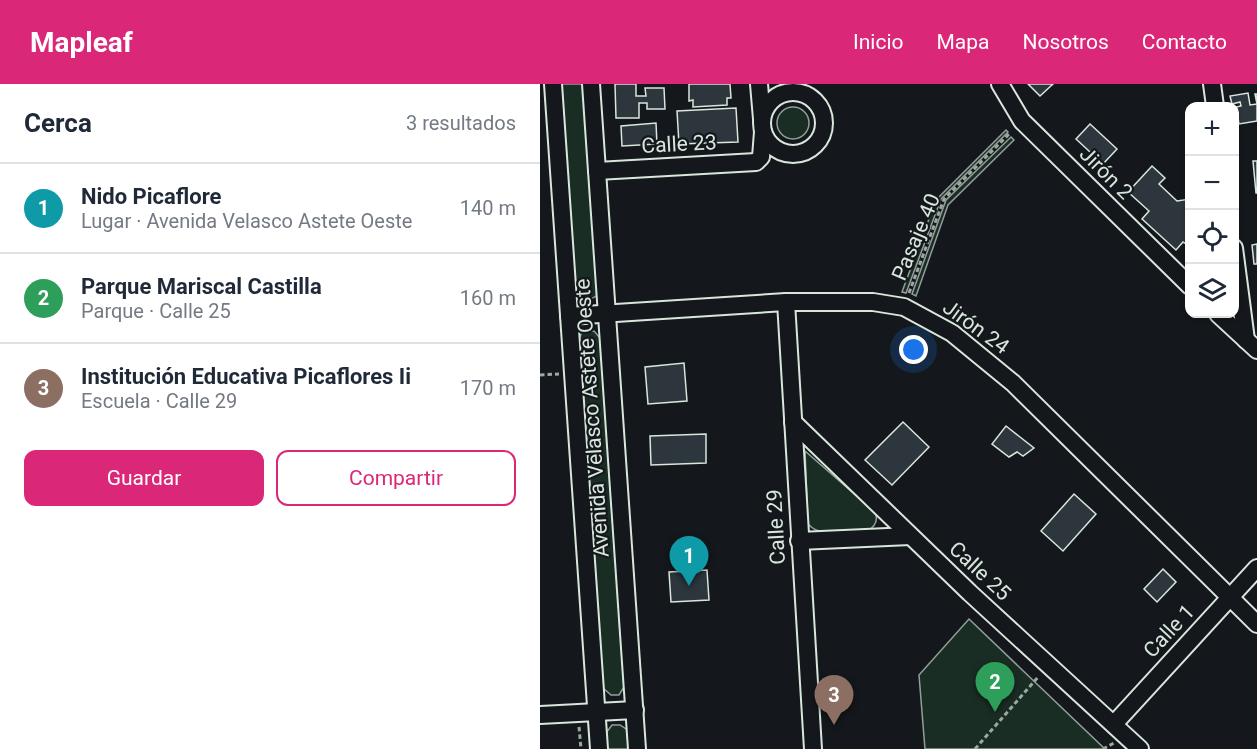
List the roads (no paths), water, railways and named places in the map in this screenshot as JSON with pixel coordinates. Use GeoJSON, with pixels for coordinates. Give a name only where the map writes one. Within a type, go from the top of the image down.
{"type":"FeatureCollection","features":[{"type":"Feature","properties":{"kind":"street","name":"Avenida Velasco Astete Oeste"},"geometry":{"type":"LineString","coordinates":[[553,84],[599,749]]}},
{"type":"Feature","properties":{"kind":"street","name":"Avenida Velasco Astete Oeste"},"geometry":{"type":"LineString","coordinates":[[591,84],[638,749]]}},
{"type":"Feature","properties":{"kind":"street"},"geometry":{"type":"LineString","coordinates":[[759,84],[762,125],[767,140],[783,153],[803,153],[819,141],[824,132],[825,121],[817,103],[797,84]]}},
{"type":"Feature","properties":{"kind":"street","name":"Jirón 2"},"geometry":{"type":"LineString","coordinates":[[1000,84],[1022,121],[1185,281]]}},
{"type":"Feature","properties":{"kind":"street"},"geometry":{"type":"LineString","coordinates":[[1212,84],[1214,102]]}},
{"type":"Feature","properties":{"kind":"street"},"geometry":{"type":"LineString","coordinates":[[762,125],[765,110],[779,95],[800,92],[810,96]]}},
{"type":"Feature","properties":{"kind":"street","name":"Calle 23"},"geometry":{"type":"LineString","coordinates":[[597,171],[756,162],[762,157],[762,125]]}},
{"type":"Feature","properties":{"kind":"street"},"geometry":{"type":"LineString","coordinates":[[1236,264],[1252,345]]}},
{"type":"Feature","properties":{"kind":"street","name":"Jirón 24"},"geometry":{"type":"LineString","coordinates":[[569,316],[786,302],[873,302],[904,307],[952,333],[1013,383],[1257,624]]}},
{"type":"Feature","properties":{"kind":"street","name":"Calle 29"},"geometry":{"type":"LineString","coordinates":[[786,302],[813,749]]}},
{"type":"Feature","properties":{"kind":"street"},"geometry":{"type":"LineString","coordinates":[[1222,318],[1252,345]]}},
{"type":"Feature","properties":{"kind":"street","name":"Calle 25"},"geometry":{"type":"LineString","coordinates":[[793,422],[910,536],[1140,749]]}},
{"type":"Feature","properties":{"kind":"street"},"geometry":{"type":"LineString","coordinates":[[799,541],[910,536]]}},
{"type":"Feature","properties":{"kind":"street","name":"Calle 1"},"geometry":{"type":"LineString","coordinates":[[1114,724],[1257,568]]}},
{"type":"Feature","properties":{"kind":"street"},"geometry":{"type":"LineString","coordinates":[[540,715],[635,710]]}},
{"type":"Feature","properties":{"kind":"place","name":"Nido Picaflore"},"geometry":{"type":"Point","coordinates":[689,586]}},
{"type":"Feature","properties":{"kind":"place","name":"Parque Mariscal Castilla"},"geometry":{"type":"Point","coordinates":[995,712]}},
{"type":"Feature","properties":{"kind":"place","name":"Institución Educativa Picaflores Ii"},"geometry":{"type":"Point","coordinates":[834,725]}}]}
